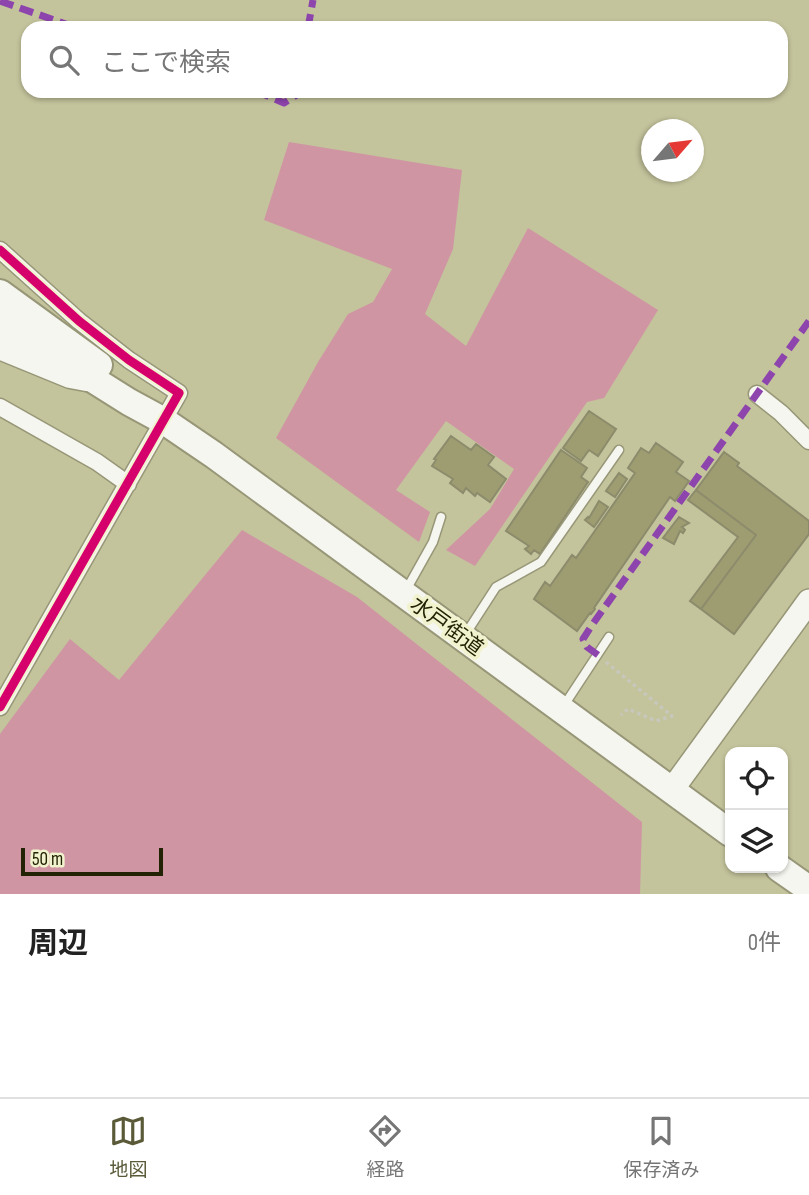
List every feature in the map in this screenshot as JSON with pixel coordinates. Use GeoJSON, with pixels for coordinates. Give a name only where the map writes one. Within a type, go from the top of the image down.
{"type":"FeatureCollection","features":[{"type":"Feature","properties":{"kind":"highway","name":"水戸街道"},"geometry":{"type":"LineString","coordinates":[[0,293],[139,396],[164,421]]}},
{"type":"Feature","properties":{"kind":"highway","name":"水戸街道"},"geometry":{"type":"LineString","coordinates":[[0,321],[164,421],[725,829]]}},
{"type":"Feature","properties":{"kind":"highway"},"geometry":{"type":"LineString","coordinates":[[0,344],[71,373],[87,376]]}},
{"type":"Feature","properties":{"kind":"highway"},"geometry":{"type":"LineString","coordinates":[[786,873],[809,889]]}},
{"type":"Feature","properties":{"kind":"main road"},"geometry":{"type":"LineString","coordinates":[[671,790],[809,601]]}},
{"type":"Feature","properties":{"kind":"street"},"geometry":{"type":"LineString","coordinates":[[0,250],[79,321],[129,360],[179,393],[0,707]]}},
{"type":"Feature","properties":{"kind":"street"},"geometry":{"type":"LineString","coordinates":[[757,394],[809,441]]}},
{"type":"Feature","properties":{"kind":"street"},"geometry":{"type":"LineString","coordinates":[[0,407],[97,462],[128,484]]}},
{"type":"Feature","properties":{"kind":"lane"},"geometry":{"type":"LineString","coordinates":[[463,638],[496,587],[541,562],[619,450]]}},
{"type":"Feature","properties":{"kind":"lane"},"geometry":{"type":"LineString","coordinates":[[404,594],[433,542],[440,517]]}},
{"type":"Feature","properties":{"kind":"lane"},"geometry":{"type":"LineString","coordinates":[[561,710],[610,637]]}},
{"type":"Feature","properties":{"kind":"path"},"geometry":{"type":"LineString","coordinates":[[597,655],[672,716],[656,721],[628,709],[621,715]]}},
{"type":"Feature","properties":{"kind":"shaded area"},"geometry":{"type":"Polygon","coordinates":[[[289,142],[462,170],[453,249],[425,314],[466,346],[528,228],[658,310],[604,398],[587,402],[475,566],[446,550],[490,509],[514,469],[446,421],[396,490],[430,512],[419,542],[276,438],[348,314],[373,302],[392,269],[264,220],[289,142]]]}},
{"type":"Feature","properties":{"kind":"shaded area"},"geometry":{"type":"Polygon","coordinates":[[[242,530],[357,597],[642,822],[640,894],[0,894],[0,734],[70,639],[119,680],[242,530]]]}},
{"type":"Feature","properties":{"kind":"building"},"geometry":{"type":"Polygon","coordinates":[[[589,411],[616,429],[598,456],[589,450],[581,461],[563,448],[589,411]]]}},
{"type":"Feature","properties":{"kind":"building"},"geometry":{"type":"Polygon","coordinates":[[[451,436],[471,450],[476,444],[494,457],[488,465],[506,479],[490,502],[477,493],[475,496],[466,488],[463,493],[450,483],[453,479],[432,466],[451,436]]]}},
{"type":"Feature","properties":{"kind":"building"},"geometry":{"type":"Polygon","coordinates":[[[656,443],[683,462],[676,472],[689,481],[675,501],[670,497],[595,609],[577,631],[534,599],[545,582],[550,586],[572,555],[576,558],[635,473],[628,468],[641,448],[649,453],[656,443]]]}},
{"type":"Feature","properties":{"kind":"building"},"geometry":{"type":"Polygon","coordinates":[[[561,450],[587,468],[581,477],[588,482],[540,554],[534,550],[531,554],[525,549],[529,546],[506,531],[561,450]]]}},
{"type":"Feature","properties":{"kind":"building"},"geometry":{"type":"Polygon","coordinates":[[[724,452],[739,463],[737,466],[809,521],[809,534],[734,634],[701,609],[756,535],[696,490],[724,452]]]}},
{"type":"Feature","properties":{"kind":"building"},"geometry":{"type":"Polygon","coordinates":[[[619,473],[627,479],[615,497],[606,491],[619,473]]]}},
{"type":"Feature","properties":{"kind":"building"},"geometry":{"type":"Polygon","coordinates":[[[696,490],[756,535],[701,609],[690,601],[738,537],[688,500],[696,490]]]}},
{"type":"Feature","properties":{"kind":"building"},"geometry":{"type":"Polygon","coordinates":[[[599,501],[608,507],[594,527],[585,520],[599,501]]]}},
{"type":"Feature","properties":{"kind":"building"},"geometry":{"type":"Polygon","coordinates":[[[679,517],[689,523],[682,527],[685,530],[683,533],[680,531],[674,544],[663,538],[679,517]]]}},
{"type":"Feature","properties":{"kind":"marked path"},"geometry":{"type":"LineString","coordinates":[[309,21],[313,0]]}},
{"type":"Feature","properties":{"kind":"marked path"},"geometry":{"type":"LineString","coordinates":[[0,1],[57,21]]}},
{"type":"Feature","properties":{"kind":"marked path"},"geometry":{"type":"LineString","coordinates":[[272,98],[284,103],[292,98]]}},
{"type":"Feature","properties":{"kind":"marked path"},"geometry":{"type":"LineString","coordinates":[[598,655],[587,647],[583,639],[809,321]]}},
{"type":"Feature","properties":{"kind":"cycle path"},"geometry":{"type":"LineString","coordinates":[[0,250],[79,321],[129,360],[179,393],[0,707]]}}]}
